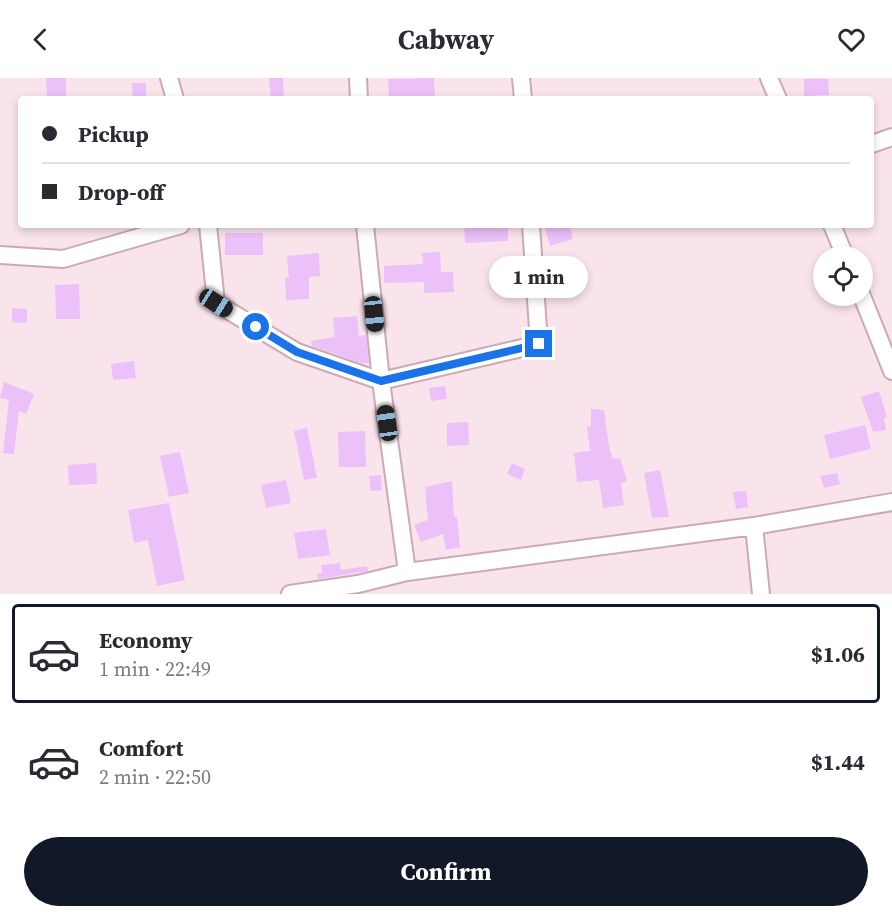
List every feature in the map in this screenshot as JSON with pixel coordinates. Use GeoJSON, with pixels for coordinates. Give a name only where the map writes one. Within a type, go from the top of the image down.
{"type":"FeatureCollection","features":[{"type":"Feature","properties":{"kind":"street"},"geometry":{"type":"LineString","coordinates":[[169,78],[175,96]]}},
{"type":"Feature","properties":{"kind":"street"},"geometry":{"type":"LineString","coordinates":[[358,78],[359,96]]}},
{"type":"Feature","properties":{"kind":"street"},"geometry":{"type":"LineString","coordinates":[[521,78],[523,96]]}},
{"type":"Feature","properties":{"kind":"street"},"geometry":{"type":"LineString","coordinates":[[769,78],[777,96]]}},
{"type":"Feature","properties":{"kind":"street"},"geometry":{"type":"LineString","coordinates":[[874,143],[892,137]]}},
{"type":"Feature","properties":{"kind":"street"},"geometry":{"type":"LineString","coordinates":[[0,255],[63,260],[171,228]]}},
{"type":"Feature","properties":{"kind":"street"},"geometry":{"type":"LineString","coordinates":[[208,228],[216,303],[297,352],[381,381],[539,344],[531,228]]}},
{"type":"Feature","properties":{"kind":"street"},"geometry":{"type":"LineString","coordinates":[[365,228],[381,381],[407,572]]}},
{"type":"Feature","properties":{"kind":"street"},"geometry":{"type":"LineString","coordinates":[[833,228],[841,246]]}},
{"type":"Feature","properties":{"kind":"street"},"geometry":{"type":"LineString","coordinates":[[866,306],[892,371]]}},
{"type":"Feature","properties":{"kind":"street"},"geometry":{"type":"LineString","coordinates":[[290,594],[359,589],[407,572],[754,526],[892,502]]}},
{"type":"Feature","properties":{"kind":"street"},"geometry":{"type":"LineString","coordinates":[[754,526],[761,594]]}},
{"type":"Feature","properties":{"kind":"building"},"geometry":{"type":"Polygon","coordinates":[[[46,78],[66,78],[66,96],[47,96],[46,78]]]}},
{"type":"Feature","properties":{"kind":"building"},"geometry":{"type":"Polygon","coordinates":[[[269,78],[283,78],[284,96],[271,96],[269,78]]]}},
{"type":"Feature","properties":{"kind":"building"},"geometry":{"type":"Polygon","coordinates":[[[434,78],[435,96],[389,96],[388,79],[434,78]]]}},
{"type":"Feature","properties":{"kind":"building"},"geometry":{"type":"Polygon","coordinates":[[[804,79],[828,79],[829,95],[804,96],[804,79]]]}},
{"type":"Feature","properties":{"kind":"building"},"geometry":{"type":"Polygon","coordinates":[[[132,83],[146,83],[146,96],[133,96],[132,83]]]}},
{"type":"Feature","properties":{"kind":"building"},"geometry":{"type":"Polygon","coordinates":[[[464,228],[508,228],[508,241],[465,243],[464,228]]]}},
{"type":"Feature","properties":{"kind":"building"},"geometry":{"type":"Polygon","coordinates":[[[545,228],[571,228],[573,239],[550,246],[545,228]]]}},
{"type":"Feature","properties":{"kind":"building"},"geometry":{"type":"Polygon","coordinates":[[[225,233],[263,233],[263,255],[225,255],[225,233]]]}},
{"type":"Feature","properties":{"kind":"building"},"geometry":{"type":"Polygon","coordinates":[[[440,252],[441,272],[453,272],[454,292],[424,293],[424,282],[384,283],[384,266],[423,264],[422,253],[440,252]]]}},
{"type":"Feature","properties":{"kind":"building"},"geometry":{"type":"Polygon","coordinates":[[[319,253],[320,276],[309,277],[309,299],[286,300],[285,278],[289,278],[287,256],[319,253]]]}},
{"type":"Feature","properties":{"kind":"building"},"geometry":{"type":"Polygon","coordinates":[[[79,284],[80,319],[56,319],[55,285],[79,284]]]}},
{"type":"Feature","properties":{"kind":"building"},"geometry":{"type":"Polygon","coordinates":[[[12,308],[27,309],[27,323],[12,322],[12,308]]]}},
{"type":"Feature","properties":{"kind":"building"},"geometry":{"type":"Polygon","coordinates":[[[357,316],[359,336],[366,335],[369,363],[361,363],[312,346],[311,341],[335,337],[333,318],[357,316]]]}},
{"type":"Feature","properties":{"kind":"building"},"geometry":{"type":"Polygon","coordinates":[[[134,361],[136,378],[113,380],[111,364],[134,361]]]}},
{"type":"Feature","properties":{"kind":"building"},"geometry":{"type":"Polygon","coordinates":[[[4,382],[34,394],[26,414],[19,411],[14,454],[3,453],[9,400],[0,398],[4,382]]]}},
{"type":"Feature","properties":{"kind":"building"},"geometry":{"type":"Polygon","coordinates":[[[445,386],[447,399],[431,401],[429,388],[445,386]]]}},
{"type":"Feature","properties":{"kind":"building"},"geometry":{"type":"Polygon","coordinates":[[[879,391],[887,417],[884,418],[886,430],[873,432],[861,397],[879,391]]]}},
{"type":"Feature","properties":{"kind":"building"},"geometry":{"type":"Polygon","coordinates":[[[591,409],[604,410],[609,447],[613,459],[620,458],[627,481],[621,483],[624,505],[603,508],[599,480],[577,482],[574,453],[590,451],[587,427],[591,426],[591,409]]]}},
{"type":"Feature","properties":{"kind":"building"},"geometry":{"type":"Polygon","coordinates":[[[468,422],[469,445],[447,446],[447,423],[468,422]]]}},
{"type":"Feature","properties":{"kind":"building"},"geometry":{"type":"Polygon","coordinates":[[[865,425],[871,449],[830,459],[824,435],[865,425]]]}},
{"type":"Feature","properties":{"kind":"building"},"geometry":{"type":"Polygon","coordinates":[[[307,428],[317,478],[304,480],[294,431],[307,428]]]}},
{"type":"Feature","properties":{"kind":"building"},"geometry":{"type":"Polygon","coordinates":[[[365,431],[366,467],[339,467],[338,432],[365,431]]]}},
{"type":"Feature","properties":{"kind":"building"},"geometry":{"type":"Polygon","coordinates":[[[180,452],[189,493],[169,497],[160,456],[180,452]]]}},
{"type":"Feature","properties":{"kind":"building"},"geometry":{"type":"Polygon","coordinates":[[[96,463],[97,484],[69,485],[68,465],[96,463]]]}},
{"type":"Feature","properties":{"kind":"building"},"geometry":{"type":"Polygon","coordinates":[[[512,463],[525,469],[521,480],[507,474],[512,463]]]}},
{"type":"Feature","properties":{"kind":"building"},"geometry":{"type":"Polygon","coordinates":[[[660,470],[669,517],[652,518],[644,473],[660,470]]]}},
{"type":"Feature","properties":{"kind":"building"},"geometry":{"type":"Polygon","coordinates":[[[837,473],[840,484],[824,488],[820,476],[837,473]]]}},
{"type":"Feature","properties":{"kind":"building"},"geometry":{"type":"Polygon","coordinates":[[[381,475],[382,490],[371,491],[369,476],[381,475]]]}},
{"type":"Feature","properties":{"kind":"building"},"geometry":{"type":"Polygon","coordinates":[[[286,480],[291,503],[266,508],[261,485],[286,480]]]}},
{"type":"Feature","properties":{"kind":"building"},"geometry":{"type":"Polygon","coordinates":[[[452,481],[454,517],[457,517],[460,547],[446,550],[443,534],[421,542],[414,525],[428,520],[425,487],[452,481]]]}},
{"type":"Feature","properties":{"kind":"building"},"geometry":{"type":"Polygon","coordinates":[[[746,491],[748,507],[736,509],[733,492],[746,491]]]}},
{"type":"Feature","properties":{"kind":"building"},"geometry":{"type":"Polygon","coordinates":[[[169,503],[185,580],[157,586],[148,540],[134,543],[128,510],[169,503]]]}},
{"type":"Feature","properties":{"kind":"building"},"geometry":{"type":"Polygon","coordinates":[[[326,529],[330,555],[298,559],[294,533],[326,529]]]}},
{"type":"Feature","properties":{"kind":"building"},"geometry":{"type":"Polygon","coordinates":[[[340,563],[341,570],[367,566],[368,571],[318,579],[317,574],[322,573],[321,565],[340,563]]]}},
{"type":"Feature","properties":{"kind":"route"},"geometry":{"type":"LineString","coordinates":[[256,327],[297,352],[381,381],[539,344]]}}]}
